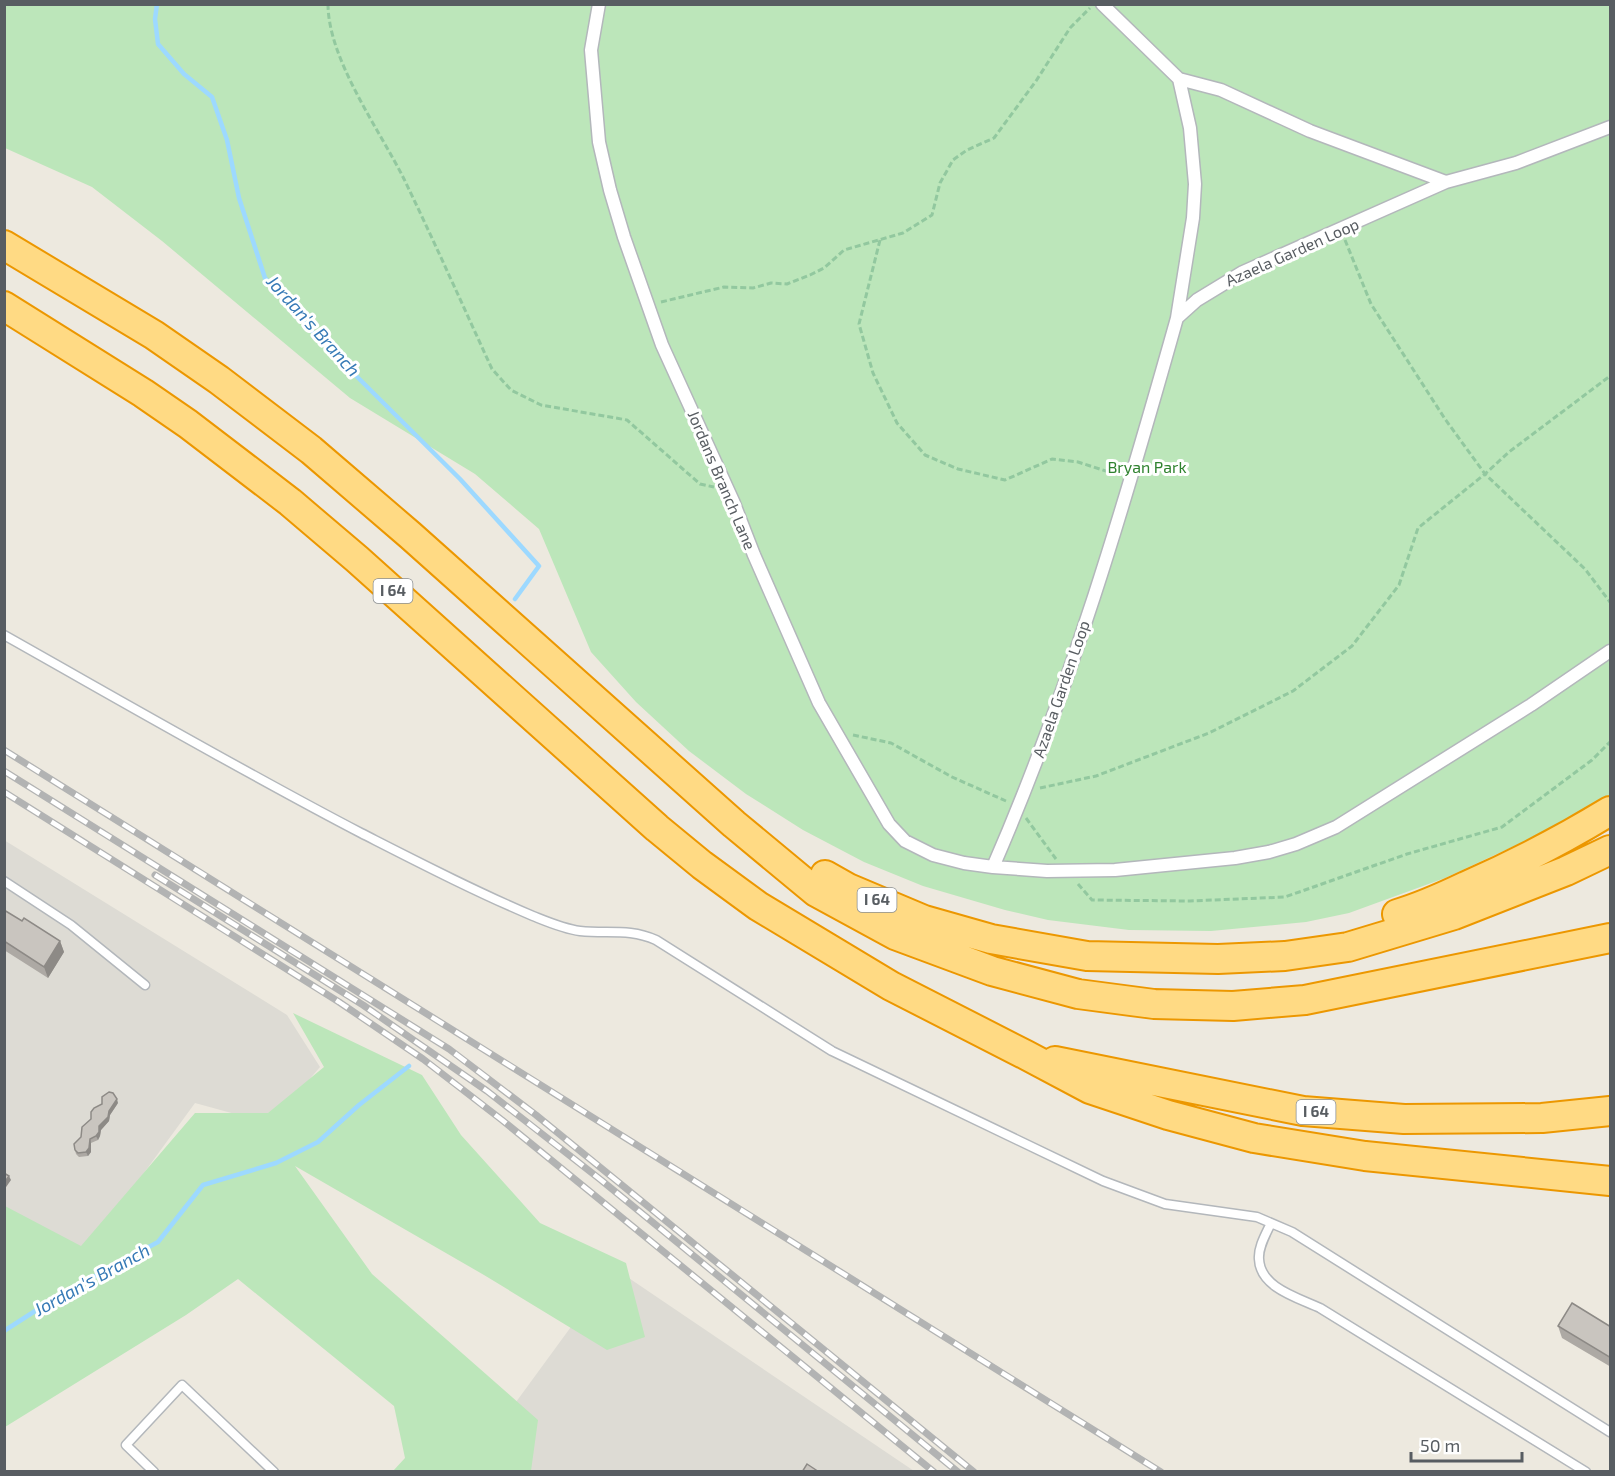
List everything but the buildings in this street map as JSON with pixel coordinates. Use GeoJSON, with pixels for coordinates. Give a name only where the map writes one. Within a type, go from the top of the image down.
{"type":"FeatureCollection","features":[{"type":"Feature","properties":{"kind":"highway","name":"I 64"},"geometry":{"type":"LineString","coordinates":[[4,245],[154,334],[311,450],[410,535],[734,824],[848,888],[924,920],[992,939],[1087,956],[1218,959],[1285,956],[1348,947],[1454,915],[1566,871],[1611,850]]}},
{"type":"Feature","properties":{"kind":"highway","name":"I 64"},"geometry":{"type":"LineString","coordinates":[[4,306],[143,393],[259,477],[357,559],[657,828],[702,865],[758,906],[891,986],[1026,1055],[1303,1111],[1404,1119],[1542,1118],[1611,1111]]}},
{"type":"Feature","properties":{"kind":"highway"},"geometry":{"type":"LineString","coordinates":[[1218,959],[1330,933],[1418,908],[1557,843],[1611,811]]}},
{"type":"Feature","properties":{"kind":"highway"},"geometry":{"type":"LineString","coordinates":[[734,824],[816,892],[895,935],[992,971],[1089,996],[1154,1004],[1233,1006],[1305,1000],[1611,938]]}},
{"type":"Feature","properties":{"kind":"highway"},"geometry":{"type":"LineString","coordinates":[[1026,1055],[1090,1089],[1168,1115],[1254,1138],[1365,1156],[1611,1181]]}},
{"type":"Feature","properties":{"kind":"street","name":"Jordans Branch Lane"},"geometry":{"type":"LineString","coordinates":[[599,4],[591,50],[599,142],[610,190],[647,306],[662,345],[819,703],[888,824],[905,841],[933,855],[993,867]]}},
{"type":"Feature","properties":{"kind":"street"},"geometry":{"type":"LineString","coordinates":[[1102,4],[1179,79],[1221,90],[1310,131],[1446,182]]}},
{"type":"Feature","properties":{"kind":"street"},"geometry":{"type":"LineString","coordinates":[[1177,318],[1195,184],[1190,128],[1179,79]]}},
{"type":"Feature","properties":{"kind":"street","name":"Azaela Garden Loop"},"geometry":{"type":"LineString","coordinates":[[993,867],[1018,807],[1064,682],[1132,479],[1177,318],[1197,300],[1243,272],[1446,182],[1516,163],[1611,127]]}},
{"type":"Feature","properties":{"kind":"street"},"geometry":{"type":"LineString","coordinates":[[993,867],[1115,870],[1235,858],[1296,844],[1336,827],[1531,705],[1611,651]]}},
{"type":"Feature","properties":{"kind":"lane"},"geometry":{"type":"LineString","coordinates":[[4,635],[294,798],[416,861],[532,915],[567,928],[597,932],[628,931],[656,940],[832,1050],[1103,1181],[1165,1204],[1257,1217],[1292,1232],[1611,1432]]}},
{"type":"Feature","properties":{"kind":"lane"},"geometry":{"type":"LineString","coordinates":[[4,881],[71,926],[145,985]]}},
{"type":"Feature","properties":{"kind":"lane"},"geometry":{"type":"LineString","coordinates":[[1271,1223],[1261,1245],[1259,1259],[1261,1271],[1282,1291],[1320,1308],[1586,1472]]}},
{"type":"Feature","properties":{"kind":"lane"},"geometry":{"type":"LineString","coordinates":[[154,1472],[126,1445],[182,1385],[274,1472]]}},
{"type":"Feature","properties":{"kind":"path"},"geometry":{"type":"LineString","coordinates":[[328,4],[332,37],[346,70],[403,178],[492,369],[511,390],[541,405],[627,420],[700,484],[727,490]]}},
{"type":"Feature","properties":{"kind":"path"},"geometry":{"type":"LineString","coordinates":[[647,306],[724,287],[753,288],[771,283],[786,284],[824,268],[844,250],[903,233],[932,214],[940,183],[953,160],[967,150],[994,138],[1036,81],[1070,28],[1095,4]]}},
{"type":"Feature","properties":{"kind":"path"},"geometry":{"type":"LineString","coordinates":[[1341,230],[1371,304],[1445,419],[1485,474],[1585,569],[1611,602]]}},
{"type":"Feature","properties":{"kind":"path"},"geometry":{"type":"LineString","coordinates":[[880,240],[859,324],[873,373],[897,423],[925,455],[958,469],[1005,480],[1052,459],[1078,462],[1132,479]]}},
{"type":"Feature","properties":{"kind":"path"},"geometry":{"type":"LineString","coordinates":[[1024,791],[1096,776],[1209,733],[1293,691],[1352,646],[1399,585],[1418,528],[1509,452],[1611,376]]}},
{"type":"Feature","properties":{"kind":"path"},"geometry":{"type":"LineString","coordinates":[[836,732],[891,743],[952,777],[1018,807],[1065,870],[1092,900],[1190,901],[1285,897],[1407,854],[1502,827],[1592,760],[1611,742]]}},
{"type":"Feature","properties":{"kind":"shaded area"},"geometry":{"type":"Polygon","coordinates":[[[4,840],[287,1015],[320,1067],[271,1124],[195,1103],[84,1255],[5,1229],[4,840]]]}},
{"type":"Feature","properties":{"kind":"shaded area"},"geometry":{"type":"Polygon","coordinates":[[[614,1268],[914,1471],[495,1471],[489,1439],[614,1268]]]}},
{"type":"Feature","properties":{"kind":"green space","name":"Bryan Park"},"geometry":{"type":"Polygon","coordinates":[[[4,5],[1610,5],[1610,795],[1540,834],[1445,878],[1349,913],[1306,922],[1211,931],[1129,930],[1048,920],[923,886],[864,862],[803,830],[746,794],[689,751],[636,702],[591,652],[539,529],[475,474],[350,398],[162,241],[92,187],[5,148],[4,5]]]}},
{"type":"Feature","properties":{"kind":"green space"},"geometry":{"type":"Polygon","coordinates":[[[293,1013],[422,1075],[461,1135],[540,1223],[626,1263],[645,1337],[607,1350],[484,1275],[295,1166],[372,1274],[538,1420],[531,1471],[393,1471],[405,1458],[394,1406],[238,1279],[186,1315],[5,1427],[5,1206],[81,1246],[195,1113],[268,1113],[324,1067],[293,1013]]]}},
{"type":"Feature","properties":{"kind":"waterway","name":"Jordan's Branch"},"geometry":{"type":"LineString","coordinates":[[157,4],[155,19],[158,44],[184,74],[212,97],[227,140],[239,198],[265,278],[317,337],[460,479],[539,566],[515,599]]}},
{"type":"Feature","properties":{"kind":"waterway","name":"Jordan's Branch"},"geometry":{"type":"LineString","coordinates":[[4,1331],[60,1295],[158,1242],[203,1185],[276,1163],[318,1142],[359,1105],[409,1066]]}},
{"type":"Feature","properties":{"kind":"railway"},"geometry":{"type":"LineString","coordinates":[[4,750],[1161,1472]]}},
{"type":"Feature","properties":{"kind":"railway"},"geometry":{"type":"LineString","coordinates":[[4,771],[449,1049],[536,1115],[974,1472]]}},
{"type":"Feature","properties":{"kind":"railway"},"geometry":{"type":"LineString","coordinates":[[4,792],[339,1002],[423,1059],[502,1120],[934,1472]]}},
{"type":"Feature","properties":{"kind":"railway"},"geometry":{"type":"LineString","coordinates":[[155,875],[363,1005],[487,1091],[601,1180],[958,1472]]}}]}
